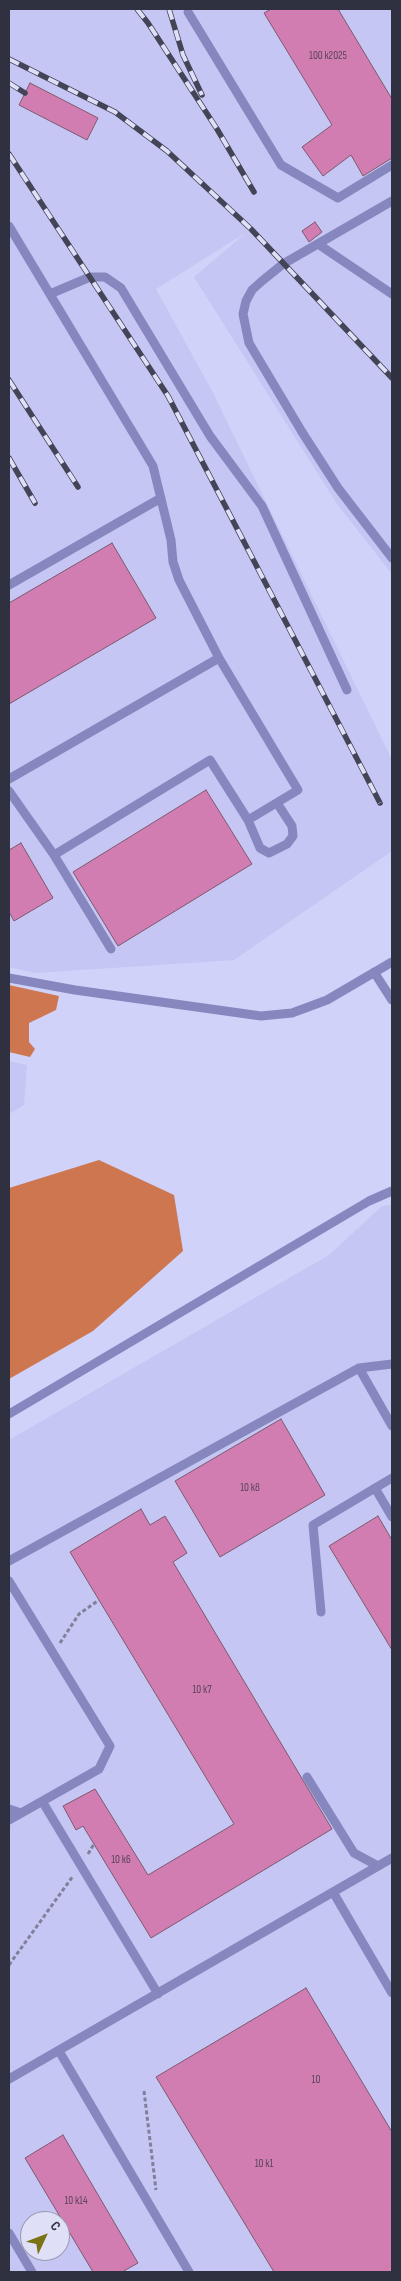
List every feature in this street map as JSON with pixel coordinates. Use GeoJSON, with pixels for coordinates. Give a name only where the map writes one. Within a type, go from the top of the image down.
{"type":"FeatureCollection","features":[{"type":"Feature","properties":{"kind":"lane"},"geometry":{"type":"LineString","coordinates":[[188,12],[280,165],[338,198],[392,165]]}},
{"type":"Feature","properties":{"kind":"lane"},"geometry":{"type":"LineString","coordinates":[[392,201],[283,264],[252,290],[246,301],[243,314],[244,327],[249,343],[333,480],[359,517],[392,558]]}},
{"type":"Feature","properties":{"kind":"lane"},"geometry":{"type":"LineString","coordinates":[[9,226],[153,466],[173,562],[180,580],[219,658],[298,790],[248,820]]}},
{"type":"Feature","properties":{"kind":"lane"},"geometry":{"type":"LineString","coordinates":[[318,244],[392,294]]}},
{"type":"Feature","properties":{"kind":"lane"},"geometry":{"type":"LineString","coordinates":[[50,294],[90,276],[105,277],[121,288],[210,436],[262,506],[347,690]]}},
{"type":"Feature","properties":{"kind":"lane"},"geometry":{"type":"LineString","coordinates":[[9,585],[161,498]]}},
{"type":"Feature","properties":{"kind":"lane"},"geometry":{"type":"LineString","coordinates":[[9,778],[219,658]]}},
{"type":"Feature","properties":{"kind":"lane"},"geometry":{"type":"LineString","coordinates":[[54,855],[210,760],[248,820],[260,848],[269,853],[287,844],[293,836],[292,826],[277,803]]}},
{"type":"Feature","properties":{"kind":"lane"},"geometry":{"type":"LineString","coordinates":[[9,791],[54,855],[111,949]]}},
{"type":"Feature","properties":{"kind":"lane"},"geometry":{"type":"LineString","coordinates":[[9,978],[75,990],[262,1016],[292,1013],[327,1000],[392,962]]}},
{"type":"Feature","properties":{"kind":"lane"},"geometry":{"type":"LineString","coordinates":[[374,972],[392,1000]]}},
{"type":"Feature","properties":{"kind":"lane"},"geometry":{"type":"LineString","coordinates":[[9,1414],[369,1201],[392,1191]]}},
{"type":"Feature","properties":{"kind":"lane"},"geometry":{"type":"LineString","coordinates":[[9,1561],[359,1368],[392,1364]]}},
{"type":"Feature","properties":{"kind":"lane"},"geometry":{"type":"LineString","coordinates":[[359,1368],[392,1426]]}},
{"type":"Feature","properties":{"kind":"lane"},"geometry":{"type":"LineString","coordinates":[[321,1612],[313,1525],[392,1478]]}},
{"type":"Feature","properties":{"kind":"lane"},"geometry":{"type":"LineString","coordinates":[[375,1488],[392,1516]]}},
{"type":"Feature","properties":{"kind":"lane"},"geometry":{"type":"LineString","coordinates":[[9,1581],[110,1746],[99,1769],[9,1820]]}},
{"type":"Feature","properties":{"kind":"lane"},"geometry":{"type":"LineString","coordinates":[[307,1777],[354,1853],[378,1866]]}},
{"type":"Feature","properties":{"kind":"lane"},"geometry":{"type":"LineString","coordinates":[[42,1801],[158,1994]]}},
{"type":"Feature","properties":{"kind":"lane"},"geometry":{"type":"LineString","coordinates":[[9,1808],[21,1813]]}},
{"type":"Feature","properties":{"kind":"lane"},"geometry":{"type":"LineString","coordinates":[[9,2079],[392,1858]]}},
{"type":"Feature","properties":{"kind":"lane"},"geometry":{"type":"LineString","coordinates":[[333,1892],[392,1993]]}},
{"type":"Feature","properties":{"kind":"lane"},"geometry":{"type":"LineString","coordinates":[[59,2051],[188,2272]]}},
{"type":"Feature","properties":{"kind":"lane"},"geometry":{"type":"LineString","coordinates":[[9,2233],[32,2272]]}},
{"type":"Feature","properties":{"kind":"path"},"geometry":{"type":"LineString","coordinates":[[56,1658],[61,1639],[79,1614],[98,1600]]}},
{"type":"Feature","properties":{"kind":"path"},"geometry":{"type":"LineString","coordinates":[[9,1965],[81,1866],[94,1844]]}},
{"type":"Feature","properties":{"kind":"path"},"geometry":{"type":"LineString","coordinates":[[144,2091],[156,2194]]}},
{"type":"Feature","properties":{"kind":"shaded area"},"geometry":{"type":"Polygon","coordinates":[[[9,9],[392,9],[392,574],[337,504],[194,277],[247,232],[156,289],[212,391],[392,760],[392,851],[234,960],[35,973],[9,967],[9,9]]]}},
{"type":"Feature","properties":{"kind":"shaded area"},"geometry":{"type":"Polygon","coordinates":[[[9,985],[59,996],[56,1010],[29,1023],[29,1042],[35,1049],[30,1057],[9,1052],[9,985]]]}},
{"type":"Feature","properties":{"kind":"shaded area"},"geometry":{"type":"Polygon","coordinates":[[[9,1061],[27,1065],[24,1105],[9,1114],[9,1061]]]}},
{"type":"Feature","properties":{"kind":"shaded area"},"geometry":{"type":"Polygon","coordinates":[[[99,1160],[174,1195],[183,1251],[93,1331],[9,1379],[9,1188],[99,1160]]]}},
{"type":"Feature","properties":{"kind":"shaded area"},"geometry":{"type":"Polygon","coordinates":[[[392,1205],[392,2272],[9,2272],[9,1440],[329,1255],[382,1206],[392,1205]]]}},
{"type":"Feature","properties":{"kind":"building"},"geometry":{"type":"Polygon","coordinates":[[[271,9],[338,9],[392,99],[392,158],[363,176],[351,155],[323,176],[302,147],[332,125],[264,13],[271,9]]]}},
{"type":"Feature","properties":{"kind":"building"},"geometry":{"type":"Polygon","coordinates":[[[30,83],[98,118],[87,140],[19,105],[30,83]]]}},
{"type":"Feature","properties":{"kind":"building"},"geometry":{"type":"Polygon","coordinates":[[[315,222],[322,232],[309,242],[302,231],[315,222]]]}},
{"type":"Feature","properties":{"kind":"building"},"geometry":{"type":"Polygon","coordinates":[[[112,543],[156,618],[9,704],[9,603],[112,543]]]}},
{"type":"Feature","properties":{"kind":"building"},"geometry":{"type":"Polygon","coordinates":[[[206,790],[252,864],[118,946],[73,872],[206,790]]]}},
{"type":"Feature","properties":{"kind":"building"},"geometry":{"type":"Polygon","coordinates":[[[21,843],[53,898],[14,921],[9,912],[9,850],[21,843]]]}},
{"type":"Feature","properties":{"kind":"building"},"geometry":{"type":"Polygon","coordinates":[[[281,1419],[325,1495],[220,1557],[175,1481],[281,1419]]]}},
{"type":"Feature","properties":{"kind":"building"},"geometry":{"type":"Polygon","coordinates":[[[141,1509],[150,1525],[165,1516],[187,1553],[173,1562],[332,1829],[151,1938],[83,1826],[76,1830],[63,1806],[95,1789],[148,1875],[234,1824],[70,1552],[141,1509]]]}},
{"type":"Feature","properties":{"kind":"building"},"geometry":{"type":"Polygon","coordinates":[[[378,1516],[392,1540],[392,1650],[329,1546],[378,1516]]]}},
{"type":"Feature","properties":{"kind":"building"},"geometry":{"type":"Polygon","coordinates":[[[306,1988],[392,2132],[392,2272],[274,2272],[156,2077],[306,1988]]]}},
{"type":"Feature","properties":{"kind":"building"},"geometry":{"type":"Polygon","coordinates":[[[63,2135],[138,2263],[122,2272],[93,2272],[70,2233],[70,2211],[57,2211],[25,2158],[63,2135]]]}},
{"type":"Feature","properties":{"kind":"railway"},"geometry":{"type":"LineString","coordinates":[[137,9],[217,129],[254,192]]}},
{"type":"Feature","properties":{"kind":"railway"},"geometry":{"type":"LineString","coordinates":[[169,9],[183,55],[202,95]]}},
{"type":"Feature","properties":{"kind":"railway"},"geometry":{"type":"LineString","coordinates":[[9,59],[115,112],[167,151],[251,229],[392,378]]}},
{"type":"Feature","properties":{"kind":"railway"},"geometry":{"type":"LineString","coordinates":[[9,83],[25,93]]}},
{"type":"Feature","properties":{"kind":"railway"},"geometry":{"type":"LineString","coordinates":[[9,154],[168,396],[380,803]]}},
{"type":"Feature","properties":{"kind":"railway"},"geometry":{"type":"LineString","coordinates":[[9,380],[78,487]]}},
{"type":"Feature","properties":{"kind":"railway"},"geometry":{"type":"LineString","coordinates":[[9,458],[35,503]]}}]}
